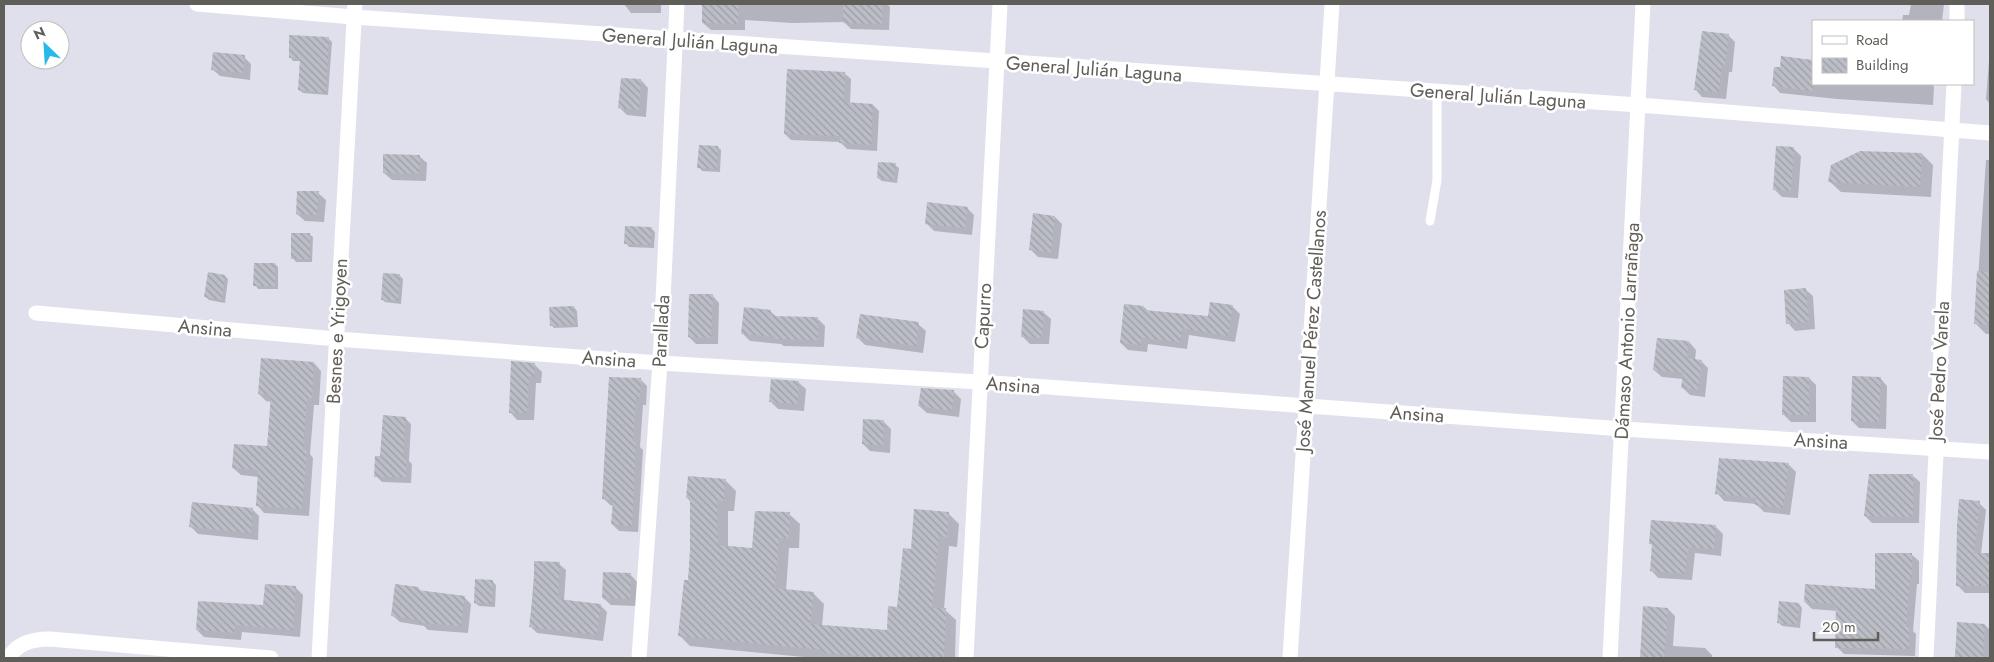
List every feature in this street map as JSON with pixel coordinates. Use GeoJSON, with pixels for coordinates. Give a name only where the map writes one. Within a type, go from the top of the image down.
{"type":"FeatureCollection","features":[{"type":"Feature","properties":{"kind":"street","name":"General Julián Laguna"},"geometry":{"type":"LineString","coordinates":[[197,4],[354,10],[676,40],[1638,105],[1990,133]]}},
{"type":"Feature","properties":{"kind":"street","name":"Parallada"},"geometry":{"type":"LineString","coordinates":[[640,658],[660,363],[678,4]]}},
{"type":"Feature","properties":{"kind":"street","name":"Capurro"},"geometry":{"type":"LineString","coordinates":[[966,658],[1000,4]]}},
{"type":"Feature","properties":{"kind":"street","name":"José Manuel Pérez Castellanos"},"geometry":{"type":"LineString","coordinates":[[1290,658],[1332,4]]}},
{"type":"Feature","properties":{"kind":"street","name":"Dámaso Antonio Larrañaga"},"geometry":{"type":"LineString","coordinates":[[1610,658],[1643,4]]}},
{"type":"Feature","properties":{"kind":"street"},"geometry":{"type":"LineString","coordinates":[[1956,20],[1957,4]]}},
{"type":"Feature","properties":{"kind":"street","name":"Besnes e Yrigoyen"},"geometry":{"type":"LineString","coordinates":[[319,658],[354,10]]}},
{"type":"Feature","properties":{"kind":"street","name":"José Pedro Varela"},"geometry":{"type":"LineString","coordinates":[[1926,658],[1954,85]]}},
{"type":"Feature","properties":{"kind":"street","name":"Ansina"},"geometry":{"type":"LineString","coordinates":[[36,313],[337,339],[660,363],[979,382],[1623,429],[1990,452]]}},
{"type":"Feature","properties":{"kind":"street"},"geometry":{"type":"LineString","coordinates":[[9,658],[12,652],[23,643],[36,639],[271,658]]}},
{"type":"Feature","properties":{"kind":"lane"},"geometry":{"type":"LineString","coordinates":[[1430,221],[1437,180],[1437,92]]}},
{"type":"Feature","properties":{"kind":"building"},"geometry":{"type":"Polygon","coordinates":[[[702,4],[739,4],[738,24],[702,23],[702,4]]]}},
{"type":"Feature","properties":{"kind":"building"},"geometry":{"type":"Polygon","coordinates":[[[843,4],[883,4],[882,24],[843,23],[843,4]]]}},
{"type":"Feature","properties":{"kind":"building"},"geometry":{"type":"Polygon","coordinates":[[[1702,31],[1729,34],[1725,65],[1722,65],[1719,92],[1694,90],[1702,31]]]}},
{"type":"Feature","properties":{"kind":"building"},"geometry":{"type":"Polygon","coordinates":[[[289,35],[329,37],[326,93],[298,90],[300,58],[289,58],[289,35]]]}},
{"type":"Feature","properties":{"kind":"building"},"geometry":{"type":"Polygon","coordinates":[[[213,52],[245,55],[243,73],[211,70],[213,52]]]}},
{"type":"Feature","properties":{"kind":"building"},"geometry":{"type":"Polygon","coordinates":[[[1781,56],[1812,60],[1813,91],[1772,86],[1774,67],[1780,67],[1781,56]]]}},
{"type":"Feature","properties":{"kind":"building"},"geometry":{"type":"Polygon","coordinates":[[[787,69],[845,72],[844,102],[873,104],[871,145],[839,143],[840,136],[784,134],[787,69]]]}},
{"type":"Feature","properties":{"kind":"building"},"geometry":{"type":"Polygon","coordinates":[[[621,78],[641,79],[639,110],[618,108],[621,78]]]}},
{"type":"Feature","properties":{"kind":"building"},"geometry":{"type":"Polygon","coordinates":[[[699,145],[718,146],[717,169],[697,168],[699,145]]]}},
{"type":"Feature","properties":{"kind":"building"},"geometry":{"type":"Polygon","coordinates":[[[1776,146],[1794,147],[1791,191],[1773,190],[1776,146]]]}},
{"type":"Feature","properties":{"kind":"building"},"geometry":{"type":"Polygon","coordinates":[[[1860,151],[1922,153],[1920,187],[1828,182],[1831,165],[1860,151]]]}},
{"type":"Feature","properties":{"kind":"building"},"geometry":{"type":"Polygon","coordinates":[[[383,154],[420,155],[419,174],[383,173],[383,154]]]}},
{"type":"Feature","properties":{"kind":"building"},"geometry":{"type":"Polygon","coordinates":[[[878,162],[896,163],[894,180],[877,178],[878,162]]]}},
{"type":"Feature","properties":{"kind":"building"},"geometry":{"type":"Polygon","coordinates":[[[297,191],[319,191],[317,215],[296,214],[297,191]]]}},
{"type":"Feature","properties":{"kind":"building"},"geometry":{"type":"Polygon","coordinates":[[[927,202],[968,207],[965,228],[925,224],[927,202]]]}},
{"type":"Feature","properties":{"kind":"building"},"geometry":{"type":"Polygon","coordinates":[[[1033,213],[1055,216],[1051,252],[1029,250],[1033,213]]]}},
{"type":"Feature","properties":{"kind":"building"},"geometry":{"type":"Polygon","coordinates":[[[625,226],[652,227],[651,245],[624,244],[625,226]]]}},
{"type":"Feature","properties":{"kind":"building"},"geometry":{"type":"Polygon","coordinates":[[[291,233],[310,233],[310,259],[291,259],[291,233]]]}},
{"type":"Feature","properties":{"kind":"building"},"geometry":{"type":"Polygon","coordinates":[[[254,263],[275,263],[275,286],[253,286],[254,263]]]}},
{"type":"Feature","properties":{"kind":"building"},"geometry":{"type":"Polygon","coordinates":[[[1977,271],[1990,272],[1990,325],[1974,324],[1977,271]]]}},
{"type":"Feature","properties":{"kind":"building"},"geometry":{"type":"Polygon","coordinates":[[[208,272],[225,275],[222,300],[204,297],[208,272]]]}},
{"type":"Feature","properties":{"kind":"building"},"geometry":{"type":"Polygon","coordinates":[[[383,273],[400,274],[398,301],[381,300],[383,273]]]}},
{"type":"Feature","properties":{"kind":"building"},"geometry":{"type":"Polygon","coordinates":[[[1806,288],[1809,322],[1786,324],[1784,290],[1806,288]]]}},
{"type":"Feature","properties":{"kind":"building"},"geometry":{"type":"Polygon","coordinates":[[[689,294],[713,294],[711,338],[688,337],[689,294]]]}},
{"type":"Feature","properties":{"kind":"building"},"geometry":{"type":"Polygon","coordinates":[[[1210,302],[1233,305],[1228,336],[1182,328],[1180,342],[1141,338],[1140,345],[1120,343],[1124,304],[1144,306],[1144,310],[1208,316],[1210,302]]]}},
{"type":"Feature","properties":{"kind":"building"},"geometry":{"type":"Polygon","coordinates":[[[574,306],[575,325],[550,326],[549,307],[574,306]]]}},
{"type":"Feature","properties":{"kind":"building"},"geometry":{"type":"Polygon","coordinates":[[[744,307],[771,310],[770,316],[818,317],[818,340],[775,339],[775,337],[741,334],[744,307]]]}},
{"type":"Feature","properties":{"kind":"building"},"geometry":{"type":"Polygon","coordinates":[[[1023,309],[1044,311],[1042,338],[1021,337],[1023,309]]]}},
{"type":"Feature","properties":{"kind":"building"},"geometry":{"type":"Polygon","coordinates":[[[860,314],[919,322],[916,346],[856,338],[860,314]]]}},
{"type":"Feature","properties":{"kind":"building"},"geometry":{"type":"Polygon","coordinates":[[[1657,338],[1689,341],[1687,358],[1702,360],[1698,390],[1681,388],[1683,373],[1653,370],[1657,338]]]}},
{"type":"Feature","properties":{"kind":"building"},"geometry":{"type":"Polygon","coordinates":[[[261,358],[314,362],[312,398],[307,398],[303,449],[307,449],[302,509],[256,506],[258,470],[232,468],[234,444],[267,446],[271,395],[258,394],[261,358]]]}},
{"type":"Feature","properties":{"kind":"building"},"geometry":{"type":"Polygon","coordinates":[[[511,361],[535,363],[534,377],[529,376],[527,413],[509,413],[511,361]]]}},
{"type":"Feature","properties":{"kind":"building"},"geometry":{"type":"Polygon","coordinates":[[[1783,376],[1809,377],[1809,415],[1782,415],[1783,376]]]}},
{"type":"Feature","properties":{"kind":"building"},"geometry":{"type":"Polygon","coordinates":[[[1852,376],[1881,377],[1879,422],[1851,421],[1852,376]]]}},
{"type":"Feature","properties":{"kind":"building"},"geometry":{"type":"Polygon","coordinates":[[[609,377],[641,378],[640,399],[636,399],[633,442],[636,442],[632,526],[611,524],[613,500],[602,499],[609,377]]]}},
{"type":"Feature","properties":{"kind":"building"},"geometry":{"type":"Polygon","coordinates":[[[771,379],[799,381],[797,404],[769,402],[771,379]]]}},
{"type":"Feature","properties":{"kind":"building"},"geometry":{"type":"Polygon","coordinates":[[[921,388],[954,390],[952,411],[918,406],[921,388]]]}},
{"type":"Feature","properties":{"kind":"building"},"geometry":{"type":"Polygon","coordinates":[[[383,415],[406,417],[403,456],[406,456],[406,477],[374,477],[375,456],[380,456],[383,415]]]}},
{"type":"Feature","properties":{"kind":"building"},"geometry":{"type":"Polygon","coordinates":[[[863,419],[884,420],[883,446],[862,444],[863,419]]]}},
{"type":"Feature","properties":{"kind":"building"},"geometry":{"type":"Polygon","coordinates":[[[1719,458],[1789,463],[1783,508],[1755,505],[1756,498],[1715,494],[1719,458]]]}},
{"type":"Feature","properties":{"kind":"building"},"geometry":{"type":"Polygon","coordinates":[[[1869,474],[1913,474],[1913,517],[1864,516],[1869,474]]]}},
{"type":"Feature","properties":{"kind":"building"},"geometry":{"type":"Polygon","coordinates":[[[688,476],[726,479],[724,501],[717,500],[718,545],[752,548],[755,511],[790,512],[789,538],[779,538],[775,588],[814,592],[810,624],[887,630],[888,606],[897,607],[903,548],[911,549],[914,509],[949,512],[947,537],[939,536],[932,608],[946,608],[944,658],[878,658],[822,653],[822,650],[678,636],[684,580],[688,580],[690,550],[690,498],[686,498],[688,476]]]}},
{"type":"Feature","properties":{"kind":"building"},"geometry":{"type":"Polygon","coordinates":[[[1959,499],[1980,501],[1974,553],[1990,553],[1990,586],[1956,586],[1959,499]]]}},
{"type":"Feature","properties":{"kind":"building"},"geometry":{"type":"Polygon","coordinates":[[[192,502],[253,508],[251,533],[189,527],[192,502]]]}},
{"type":"Feature","properties":{"kind":"building"},"geometry":{"type":"Polygon","coordinates":[[[1651,520],[1716,525],[1714,549],[1688,547],[1685,574],[1650,571],[1652,544],[1649,544],[1651,520]]]}},
{"type":"Feature","properties":{"kind":"building"},"geometry":{"type":"Polygon","coordinates":[[[1875,553],[1912,553],[1912,577],[1910,577],[1906,625],[1909,625],[1909,649],[1835,648],[1836,604],[1804,602],[1805,584],[1875,589],[1875,553]]]}},
{"type":"Feature","properties":{"kind":"building"},"geometry":{"type":"Polygon","coordinates":[[[534,561],[560,562],[558,599],[601,604],[597,635],[529,627],[534,587],[534,561]]]}},
{"type":"Feature","properties":{"kind":"building"},"geometry":{"type":"Polygon","coordinates":[[[603,572],[631,573],[630,599],[602,598],[603,572]]]}},
{"type":"Feature","properties":{"kind":"building"},"geometry":{"type":"Polygon","coordinates":[[[475,579],[493,580],[492,604],[474,603],[475,579]]]}},
{"type":"Feature","properties":{"kind":"building"},"geometry":{"type":"Polygon","coordinates":[[[265,584],[296,586],[293,630],[235,625],[234,633],[196,630],[198,601],[263,605],[265,584]]]}},
{"type":"Feature","properties":{"kind":"building"},"geometry":{"type":"Polygon","coordinates":[[[395,584],[419,587],[418,590],[465,596],[461,626],[419,623],[420,620],[391,616],[395,584]]]}},
{"type":"Feature","properties":{"kind":"building"},"geometry":{"type":"Polygon","coordinates":[[[1779,601],[1799,603],[1797,625],[1777,623],[1779,601]]]}},
{"type":"Feature","properties":{"kind":"building"},"geometry":{"type":"Polygon","coordinates":[[[1643,606],[1668,608],[1664,658],[1640,658],[1643,606]]]}},
{"type":"Feature","properties":{"kind":"building"},"geometry":{"type":"Polygon","coordinates":[[[1957,622],[1985,624],[1983,658],[1955,658],[1957,622]]]}}]}
